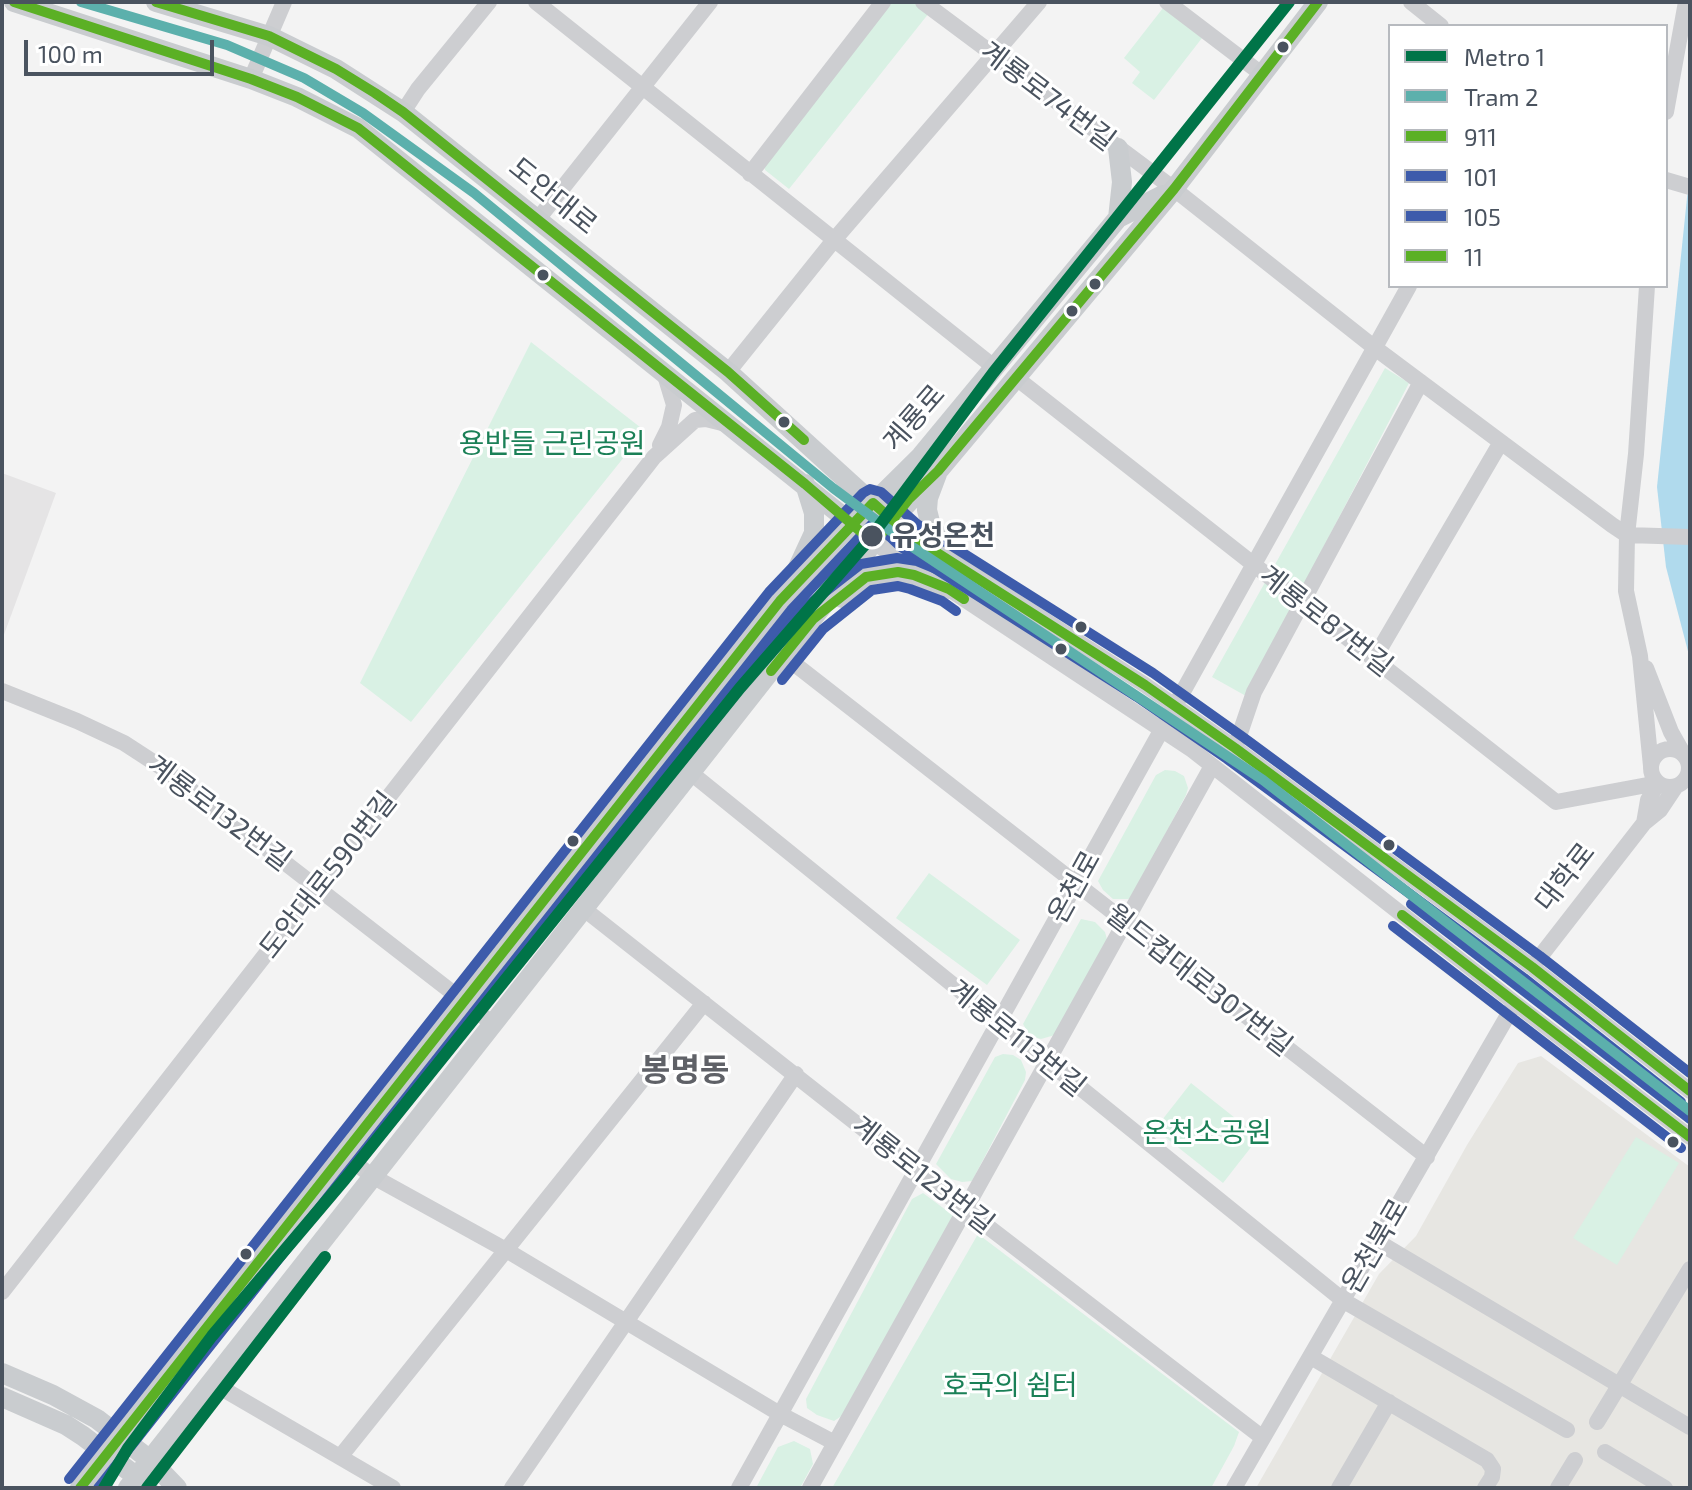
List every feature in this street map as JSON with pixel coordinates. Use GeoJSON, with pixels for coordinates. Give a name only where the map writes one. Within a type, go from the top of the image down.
{"type":"FeatureCollection","features":[{"type":"Feature","properties":{"kind":"main road"},"geometry":{"type":"LineString","coordinates":[[14,2],[251,79],[297,97],[358,128],[805,484],[874,543]]}},
{"type":"Feature","properties":{"kind":"main road","name":"도안대로"},"geometry":{"type":"LineString","coordinates":[[156,2],[269,36],[336,69],[403,112],[728,372],[873,503]]}},
{"type":"Feature","properties":{"kind":"main road","name":"계룡로"},"geometry":{"type":"LineString","coordinates":[[141,1478],[211,1382],[783,655],[891,521],[938,471],[1174,189],[1318,2]]}},
{"type":"Feature","properties":{"kind":"main road"},"geometry":{"type":"LineString","coordinates":[[1118,148],[1122,182],[1118,218]]}},
{"type":"Feature","properties":{"kind":"main road","name":"계룡로"},"geometry":{"type":"LineString","coordinates":[[80,1488],[780,601],[921,456],[1118,218],[1174,189]]}},
{"type":"Feature","properties":{"kind":"main road"},"geometry":{"type":"LineString","coordinates":[[938,471],[927,510],[931,526],[960,567]]}},
{"type":"Feature","properties":{"kind":"main road"},"geometry":{"type":"LineString","coordinates":[[780,601],[814,533],[814,513],[805,484]]}},
{"type":"Feature","properties":{"kind":"main road"},"geometry":{"type":"LineString","coordinates":[[873,503],[891,521]]}},
{"type":"Feature","properties":{"kind":"main road"},"geometry":{"type":"LineString","coordinates":[[813,619],[866,577],[879,574],[898,572],[914,575],[949,589]]}},
{"type":"Feature","properties":{"kind":"main road"},"geometry":{"type":"LineString","coordinates":[[2,1373],[53,1395],[97,1419],[113,1446],[141,1478],[177,1488]]}},
{"type":"Feature","properties":{"kind":"main road"},"geometry":{"type":"LineString","coordinates":[[2,1397],[113,1446]]}},
{"type":"Feature","properties":{"kind":"street"},"geometry":{"type":"LineString","coordinates":[[251,79],[284,2]]}},
{"type":"Feature","properties":{"kind":"street"},"geometry":{"type":"LineString","coordinates":[[403,112],[489,2]]}},
{"type":"Feature","properties":{"kind":"street"},"geometry":{"type":"LineString","coordinates":[[536,2],[994,367]]}},
{"type":"Feature","properties":{"kind":"street"},"geometry":{"type":"LineString","coordinates":[[538,219],[710,2]]}},
{"type":"Feature","properties":{"kind":"street"},"geometry":{"type":"LineString","coordinates":[[750,174],[883,2]]}},
{"type":"Feature","properties":{"kind":"street","name":"계룡로74번길"},"geometry":{"type":"LineString","coordinates":[[923,2],[1174,189],[1375,348],[1501,442],[1635,535]]}},
{"type":"Feature","properties":{"kind":"street"},"geometry":{"type":"LineString","coordinates":[[728,372],[834,240],[1039,2]]}},
{"type":"Feature","properties":{"kind":"street"},"geometry":{"type":"LineString","coordinates":[[1167,2],[1263,75]]}},
{"type":"Feature","properties":{"kind":"street"},"geometry":{"type":"LineString","coordinates":[[1411,2],[1438,24]]}},
{"type":"Feature","properties":{"kind":"street"},"geometry":{"type":"LineString","coordinates":[[1668,101],[1686,2]]}},
{"type":"Feature","properties":{"kind":"street"},"geometry":{"type":"LineString","coordinates":[[1668,180],[1690,187]]}},
{"type":"Feature","properties":{"kind":"street","name":"온천로"},"geometry":{"type":"LineString","coordinates":[[739,1488],[1408,288]]}},
{"type":"Feature","properties":{"kind":"street"},"geometry":{"type":"LineString","coordinates":[[1647,288],[1636,454],[1635,535],[1626,591],[1640,656],[1651,772],[1664,786],[1685,774]]}},
{"type":"Feature","properties":{"kind":"street"},"geometry":{"type":"LineString","coordinates":[[654,457],[669,427],[674,405],[664,372]]}},
{"type":"Feature","properties":{"kind":"street","name":"계룡로87번길"},"geometry":{"type":"LineString","coordinates":[[1015,377],[1556,802],[1658,783]]}},
{"type":"Feature","properties":{"kind":"street"},"geometry":{"type":"LineString","coordinates":[[1235,748],[1254,692],[1421,382]]}},
{"type":"Feature","properties":{"kind":"street"},"geometry":{"type":"LineString","coordinates":[[654,457],[695,420],[706,419],[731,425]]}},
{"type":"Feature","properties":{"kind":"street"},"geometry":{"type":"LineString","coordinates":[[1374,659],[1501,442]]}},
{"type":"Feature","properties":{"kind":"street","name":"도안대로590번길"},"geometry":{"type":"LineString","coordinates":[[2,1292],[654,457]]}},
{"type":"Feature","properties":{"kind":"street"},"geometry":{"type":"LineString","coordinates":[[891,521],[1235,748],[1532,967],[1690,1091]]}},
{"type":"Feature","properties":{"kind":"street"},"geometry":{"type":"LineString","coordinates":[[1635,535],[1690,537]]}},
{"type":"Feature","properties":{"kind":"street"},"geometry":{"type":"LineString","coordinates":[[874,543],[1162,729],[1690,1137]]}},
{"type":"Feature","properties":{"kind":"street","name":"월드컵대로307번길"},"geometry":{"type":"LineString","coordinates":[[783,655],[1427,1157]]}},
{"type":"Feature","properties":{"kind":"street"},"geometry":{"type":"LineString","coordinates":[[1640,656],[1685,774]]}},
{"type":"Feature","properties":{"kind":"street","name":"계룡로132번길"},"geometry":{"type":"LineString","coordinates":[[2,691],[124,743],[185,784],[493,1024]]}},
{"type":"Feature","properties":{"kind":"street"},"geometry":{"type":"LineString","coordinates":[[1651,766],[1661,751],[1673,749],[1685,774]]}},
{"type":"Feature","properties":{"kind":"street"},"geometry":{"type":"LineString","coordinates":[[810,1488],[1212,766]]}},
{"type":"Feature","properties":{"kind":"street","name":"계룡로113번길"},"geometry":{"type":"LineString","coordinates":[[691,773],[1344,1301],[1567,1430]]}},
{"type":"Feature","properties":{"kind":"street"},"geometry":{"type":"LineString","coordinates":[[1644,823],[1660,810],[1685,774]]}},
{"type":"Feature","properties":{"kind":"street"},"geometry":{"type":"LineString","coordinates":[[1644,823],[1648,800],[1658,783]]}},
{"type":"Feature","properties":{"kind":"street","name":"대학로"},"geometry":{"type":"LineString","coordinates":[[1532,967],[1644,823]]}},
{"type":"Feature","properties":{"kind":"street","name":"계룡로123번길"},"geometry":{"type":"LineString","coordinates":[[584,909],[965,1209],[1263,1438]]}},
{"type":"Feature","properties":{"kind":"street"},"geometry":{"type":"LineString","coordinates":[[340,1457],[704,1003]]}},
{"type":"Feature","properties":{"kind":"street","name":"온천북로"},"geometry":{"type":"LineString","coordinates":[[1234,1488],[1515,1003]]}},
{"type":"Feature","properties":{"kind":"street"},"geometry":{"type":"LineString","coordinates":[[512,1488],[796,1074]]}},
{"type":"Feature","properties":{"kind":"street"},"geometry":{"type":"LineString","coordinates":[[343,1154],[372,1176],[506,1250],[780,1414],[835,1443]]}},
{"type":"Feature","properties":{"kind":"street"},"geometry":{"type":"LineString","coordinates":[[1378,1242],[1690,1427]]}},
{"type":"Feature","properties":{"kind":"street"},"geometry":{"type":"LineString","coordinates":[[1597,1422],[1690,1269]]}},
{"type":"Feature","properties":{"kind":"street"},"geometry":{"type":"LineString","coordinates":[[1311,1357],[1487,1460],[1493,1469],[1485,1488]]}},
{"type":"Feature","properties":{"kind":"street"},"geometry":{"type":"LineString","coordinates":[[211,1382],[393,1488]]}},
{"type":"Feature","properties":{"kind":"street"},"geometry":{"type":"LineString","coordinates":[[1339,1488],[1389,1402]]}},
{"type":"Feature","properties":{"kind":"street"},"geometry":{"type":"LineString","coordinates":[[1605,1452],[1665,1488]]}},
{"type":"Feature","properties":{"kind":"street"},"geometry":{"type":"LineString","coordinates":[[1558,1488],[1575,1460]]}},
{"type":"Feature","properties":{"kind":"shaded area"},"geometry":{"type":"Polygon","coordinates":[[[2,473],[56,493],[2,640],[2,473]]]}},
{"type":"Feature","properties":{"kind":"shaded area"},"geometry":{"type":"Polygon","coordinates":[[[1541,1056],[1690,1167],[1690,1488],[1256,1488],[1379,1274],[1416,1236],[1518,1063],[1541,1056]]]}},
{"type":"Feature","properties":{"kind":"green space"},"geometry":{"type":"Polygon","coordinates":[[[889,2],[915,2],[929,13],[789,189],[765,170],[763,160],[889,2]]]}},
{"type":"Feature","properties":{"kind":"green space"},"geometry":{"type":"Polygon","coordinates":[[[1163,8],[1202,38],[1154,100],[1132,83],[1140,72],[1124,58],[1163,8]]]}},
{"type":"Feature","properties":{"kind":"green space","name":"용반들 근린공원"},"geometry":{"type":"Polygon","coordinates":[[[531,342],[645,431],[411,722],[360,683],[531,342]]]}},
{"type":"Feature","properties":{"kind":"green space"},"geometry":{"type":"Polygon","coordinates":[[[1385,368],[1409,383],[1246,696],[1212,677],[1385,368]]]}},
{"type":"Feature","properties":{"kind":"green space"},"geometry":{"type":"Polygon","coordinates":[[[1165,770],[1184,776],[1188,788],[1186,795],[1131,899],[1113,899],[1098,881],[1156,775],[1165,770]]]}},
{"type":"Feature","properties":{"kind":"green space"},"geometry":{"type":"Polygon","coordinates":[[[929,873],[1020,940],[987,985],[896,918],[929,873]]]}},
{"type":"Feature","properties":{"kind":"green space"},"geometry":{"type":"Polygon","coordinates":[[[1081,919],[1095,922],[1105,932],[1108,943],[1055,1035],[1041,1039],[1030,1036],[1023,1024],[1081,919]]]}},
{"type":"Feature","properties":{"kind":"green space"},"geometry":{"type":"Polygon","coordinates":[[[1003,1054],[1021,1060],[1026,1072],[1025,1080],[972,1181],[951,1179],[936,1164],[995,1057],[1003,1054]]]}},
{"type":"Feature","properties":{"kind":"green space","name":"온천소공원"},"geometry":{"type":"Polygon","coordinates":[[[1191,1083],[1259,1137],[1223,1183],[1155,1129],[1191,1083]]]}},
{"type":"Feature","properties":{"kind":"green space"},"geometry":{"type":"Polygon","coordinates":[[[1636,1137],[1679,1163],[1617,1265],[1573,1238],[1636,1137]]]}},
{"type":"Feature","properties":{"kind":"green space"},"geometry":{"type":"Polygon","coordinates":[[[923,1193],[958,1219],[843,1415],[834,1421],[817,1415],[807,1408],[806,1399],[912,1199],[923,1193]]]}},
{"type":"Feature","properties":{"kind":"green space","name":"호국의 쉼터"},"geometry":{"type":"Polygon","coordinates":[[[978,1234],[1239,1432],[1211,1488],[832,1488],[978,1234]]]}},
{"type":"Feature","properties":{"kind":"green space"},"geometry":{"type":"Polygon","coordinates":[[[794,1441],[810,1449],[813,1464],[800,1488],[756,1488],[778,1447],[794,1441]]]}},
{"type":"Feature","properties":{"kind":"water"},"geometry":{"type":"Polygon","coordinates":[[[1690,169],[1690,659],[1666,567],[1657,487],[1690,169]]]}},
{"type":"Feature","properties":{"kind":"metro line","name":"1"},"geometry":{"type":"LineString","coordinates":[[104,1488],[128,1448],[212,1336],[345,1179],[740,688],[868,541],[993,373],[1289,2]]}},
{"type":"Feature","properties":{"kind":"metro line","name":"1"},"geometry":{"type":"LineString","coordinates":[[147,1488],[325,1257]]}},
{"type":"Feature","properties":{"kind":"tram line","name":"2"},"geometry":{"type":"LineString","coordinates":[[81,2],[227,45],[304,78],[363,113],[474,193],[833,488],[911,546],[1263,780],[1690,1111]]}},
{"type":"Feature","properties":{"kind":"transit line","name":"11"},"geometry":{"type":"LineString","coordinates":[[14,2],[251,79],[297,97],[358,128],[805,484],[874,543],[1174,189],[1318,2]]}},
{"type":"Feature","properties":{"kind":"transit line","name":"11"},"geometry":{"type":"LineString","coordinates":[[156,2],[269,36],[336,69],[375,93],[403,112],[728,372],[804,440]]}},
{"type":"Feature","properties":{"kind":"transit line","name":"105"},"geometry":{"type":"LineString","coordinates":[[69,1479],[769,592],[870,489],[881,492],[917,524],[1153,673],[1243,737],[1540,956],[1690,1073]]}},
{"type":"Feature","properties":{"kind":"transit line","name":"911"},"geometry":{"type":"LineString","coordinates":[[80,1488],[780,601],[873,503],[909,535],[1145,685],[1235,748],[1532,967],[1690,1091]]}},
{"type":"Feature","properties":{"kind":"transit line","name":"101"},"geometry":{"type":"LineString","coordinates":[[98,1488],[791,610],[874,522],[901,547],[1137,697],[1227,759],[1524,978],[1681,1102]]}},
{"type":"Feature","properties":{"kind":"transit line","name":"105"},"geometry":{"type":"LineString","coordinates":[[760,662],[803,609],[861,564],[897,558],[917,561],[972,587]]}},
{"type":"Feature","properties":{"kind":"transit line","name":"911"},"geometry":{"type":"LineString","coordinates":[[771,671],[813,619],[866,577],[898,572],[914,575],[949,589],[964,599]]}},
{"type":"Feature","properties":{"kind":"transit line","name":"101"},"geometry":{"type":"LineString","coordinates":[[782,680],[823,629],[872,590],[898,586],[942,601],[956,611]]}},
{"type":"Feature","properties":{"kind":"transit line","name":"105"},"geometry":{"type":"LineString","coordinates":[[1411,904],[1690,1119]]}},
{"type":"Feature","properties":{"kind":"transit line","name":"911"},"geometry":{"type":"LineString","coordinates":[[1402,915],[1690,1137]]}},
{"type":"Feature","properties":{"kind":"transit line","name":"101"},"geometry":{"type":"LineString","coordinates":[[1393,926],[1681,1148]]}},
{"type":"Feature","properties":{"kind":"place","name":"유성온천"},"geometry":{"type":"Point","coordinates":[872,536]}},
{"type":"Feature","properties":{"kind":"district","name":"봉명동"},"geometry":{"type":"Point","coordinates":[685,1070]}}]}
